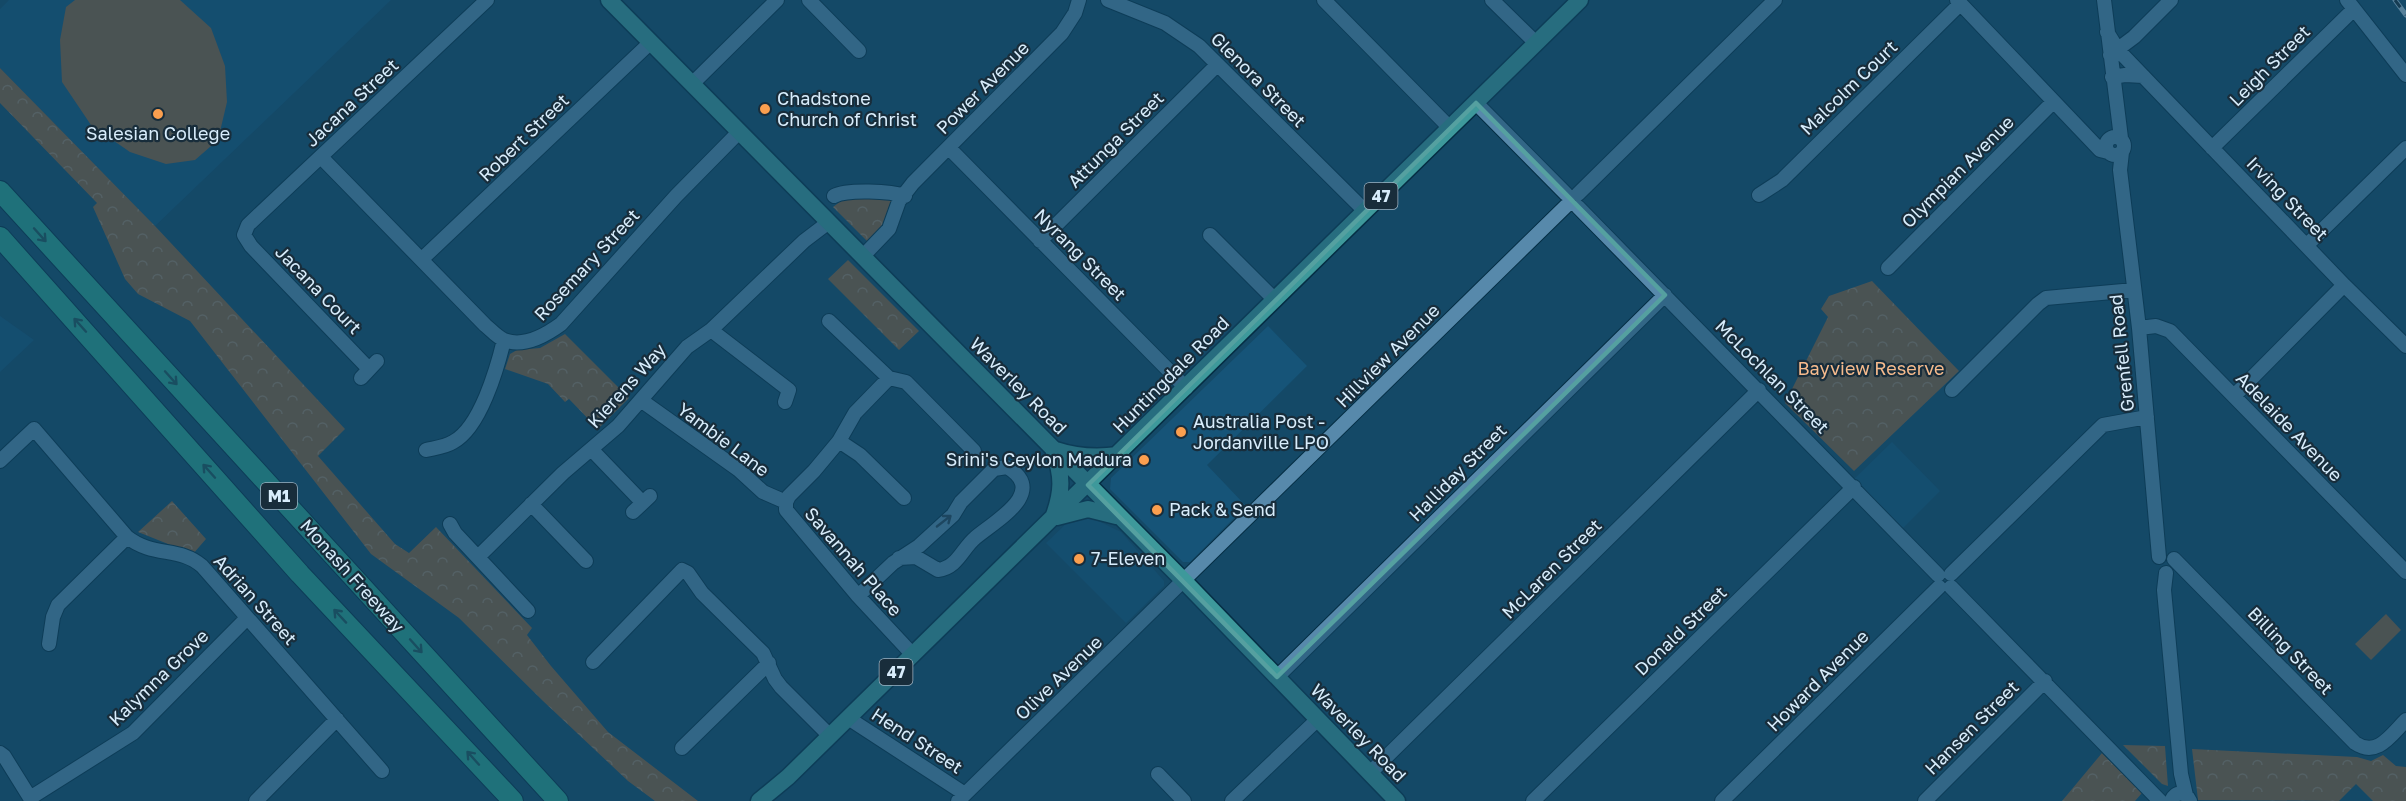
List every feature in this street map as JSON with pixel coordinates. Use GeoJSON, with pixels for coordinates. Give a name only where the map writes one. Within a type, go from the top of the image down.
{"type":"FeatureCollection","features":[{"type":"Feature","properties":{"kind":"highway","name":"Monash Freeway"},"geometry":{"type":"LineString","coordinates":[[0,191],[558,801]]}},
{"type":"Feature","properties":{"kind":"highway","name":"Monash Freeway"},"geometry":{"type":"LineString","coordinates":[[0,237],[300,574],[513,801]]}},
{"type":"Feature","properties":{"kind":"main road","name":"Waverley Road"},"geometry":{"type":"LineString","coordinates":[[609,0],[1184,581],[1397,801]]}},
{"type":"Feature","properties":{"kind":"main road","name":"Huntingdale Road"},"geometry":{"type":"LineString","coordinates":[[759,801],[831,736],[1580,0]]}},
{"type":"Feature","properties":{"kind":"main road"},"geometry":{"type":"LineString","coordinates":[[1052,449],[1071,455],[1102,457],[1118,455]]}},
{"type":"Feature","properties":{"kind":"main road"},"geometry":{"type":"LineString","coordinates":[[1052,449],[1060,470],[1062,484],[1053,519]]}},
{"type":"Feature","properties":{"kind":"main road"},"geometry":{"type":"LineString","coordinates":[[1053,519],[1088,509],[1120,518]]}},
{"type":"Feature","properties":{"kind":"main road","name":"Huntingdale Road"},"geometry":{"type":"LineString","coordinates":[[772,801],[788,777]]}},
{"type":"Feature","properties":{"kind":"street","name":"Jacana Street"},"geometry":{"type":"LineString","coordinates":[[244,235],[248,225],[487,0]]}},
{"type":"Feature","properties":{"kind":"street"},"geometry":{"type":"LineString","coordinates":[[692,84],[777,0]]}},
{"type":"Feature","properties":{"kind":"street"},"geometry":{"type":"LineString","coordinates":[[809,0],[859,51]]}},
{"type":"Feature","properties":{"kind":"street","name":"Power Avenue"},"geometry":{"type":"LineString","coordinates":[[866,259],[889,229],[899,201],[913,183],[1062,33],[1075,13],[1079,0]]}},
{"type":"Feature","properties":{"kind":"street","name":"Glenora Street"},"geometry":{"type":"LineString","coordinates":[[1108,0],[1165,22],[1199,46],[1365,212]]}},
{"type":"Feature","properties":{"kind":"street"},"geometry":{"type":"LineString","coordinates":[[1324,0],[1450,128]]}},
{"type":"Feature","properties":{"kind":"street"},"geometry":{"type":"LineString","coordinates":[[1492,0],[1536,44]]}},
{"type":"Feature","properties":{"kind":"street","name":"Hillview Avenue"},"geometry":{"type":"LineString","coordinates":[[1184,581],[1774,0]]}},
{"type":"Feature","properties":{"kind":"street","name":"Irving Street"},"geometry":{"type":"LineString","coordinates":[[2104,0],[2107,32],[2114,52],[2143,76],[2344,285],[2405,341]]}},
{"type":"Feature","properties":{"kind":"street"},"geometry":{"type":"LineString","coordinates":[[2114,52],[2134,37],[2171,0]]}},
{"type":"Feature","properties":{"kind":"street"},"geometry":{"type":"LineString","coordinates":[[1958,2],[2100,150],[2113,146]]}},
{"type":"Feature","properties":{"kind":"street","name":"Malcolm Court"},"geometry":{"type":"LineString","coordinates":[[1759,195],[1782,180],[1958,2]]}},
{"type":"Feature","properties":{"kind":"street"},"geometry":{"type":"LineString","coordinates":[[2350,5],[2406,75]]}},
{"type":"Feature","properties":{"kind":"street","name":"Leigh Street"},"geometry":{"type":"LineString","coordinates":[[2212,148],[2350,5]]}},
{"type":"Feature","properties":{"kind":"street","name":"Robert Street"},"geometry":{"type":"LineString","coordinates":[[422,259],[651,42]]}},
{"type":"Feature","properties":{"kind":"street","name":"Grenfell Road"},"geometry":{"type":"LineString","coordinates":[[2114,52],[2112,77],[2117,119],[2113,146],[2120,170],[2139,328],[2158,533],[2168,563],[2164,590],[2181,774],[2173,797]]}},
{"type":"Feature","properties":{"kind":"street","name":"Attunga Street"},"geometry":{"type":"LineString","coordinates":[[1040,241],[1217,64]]}},
{"type":"Feature","properties":{"kind":"street"},"geometry":{"type":"LineString","coordinates":[[2112,77],[2143,76]]}},
{"type":"Feature","properties":{"kind":"street","name":"McLochlan Street"},"geometry":{"type":"LineString","coordinates":[[1476,102],[2045,681],[2173,797]]}},
{"type":"Feature","properties":{"kind":"street","name":"Olympian Avenue"},"geometry":{"type":"LineString","coordinates":[[1888,268],[2054,102]]}},
{"type":"Feature","properties":{"kind":"street","name":"Rosemary Street"},"geometry":{"type":"LineString","coordinates":[[504,340],[525,341],[544,336],[561,324],[676,196],[739,132]]}},
{"type":"Feature","properties":{"kind":"street","name":"Nyrang Street"},"geometry":{"type":"LineString","coordinates":[[949,148],[1186,388]]}},
{"type":"Feature","properties":{"kind":"street"},"geometry":{"type":"LineString","coordinates":[[2307,245],[2406,148]]}},
{"type":"Feature","properties":{"kind":"street"},"geometry":{"type":"LineString","coordinates":[[321,157],[485,325],[504,340],[483,402],[472,422],[454,442],[426,450]]}},
{"type":"Feature","properties":{"kind":"street"},"geometry":{"type":"LineString","coordinates":[[834,196],[844,193],[892,192],[905,196]]}},
{"type":"Feature","properties":{"kind":"street","name":"Kierens Way"},"geometry":{"type":"LineString","coordinates":[[478,557],[563,473],[618,426],[687,347],[711,330],[827,219]]}},
{"type":"Feature","properties":{"kind":"street","name":"Jacana Court"},"geometry":{"type":"LineString","coordinates":[[244,235],[251,246],[369,370]]}},
{"type":"Feature","properties":{"kind":"street"},"geometry":{"type":"LineString","coordinates":[[1210,235],[1275,300]]}},
{"type":"Feature","properties":{"kind":"street"},"geometry":{"type":"LineString","coordinates":[[2234,396],[2344,285]]}},
{"type":"Feature","properties":{"kind":"street"},"geometry":{"type":"LineString","coordinates":[[1952,390],[2046,298],[2134,290]]}},
{"type":"Feature","properties":{"kind":"street","name":"Halliday Street"},"geometry":{"type":"LineString","coordinates":[[1277,677],[1665,295]]}},
{"type":"Feature","properties":{"kind":"street"},"geometry":{"type":"LineString","coordinates":[[829,320],[890,378],[906,382],[975,450]]}},
{"type":"Feature","properties":{"kind":"street","name":"Adelaide Avenue"},"geometry":{"type":"LineString","coordinates":[[2139,328],[2156,326],[2170,331],[2406,572]]}},
{"type":"Feature","properties":{"kind":"street"},"geometry":{"type":"LineString","coordinates":[[711,330],[789,390],[785,402]]}},
{"type":"Feature","properties":{"kind":"street","name":"Savannah Place"},"geometry":{"type":"LineString","coordinates":[[890,378],[855,413],[838,441],[786,502],[786,510],[790,518],[858,596],[913,655]]}},
{"type":"Feature","properties":{"kind":"street","name":"McLaren Street"},"geometry":{"type":"LineString","coordinates":[[1370,774],[1759,390]]}},
{"type":"Feature","properties":{"kind":"street","name":"Yambie Lane"},"geometry":{"type":"LineString","coordinates":[[642,401],[739,470],[763,492],[772,498],[786,502]]}},
{"type":"Feature","properties":{"kind":"street","name":"Howard Avenue"},"geometry":{"type":"LineString","coordinates":[[1722,801],[2103,425],[2147,417]]}},
{"type":"Feature","properties":{"kind":"street","name":"Adrian Street"},"geometry":{"type":"LineString","coordinates":[[0,461],[35,423],[127,537],[140,547],[194,559],[382,771]]}},
{"type":"Feature","properties":{"kind":"street"},"geometry":{"type":"LineString","coordinates":[[838,441],[860,455],[904,498]]}},
{"type":"Feature","properties":{"kind":"street"},"geometry":{"type":"LineString","coordinates":[[592,450],[618,475],[641,503]]}},
{"type":"Feature","properties":{"kind":"street"},"geometry":{"type":"LineString","coordinates":[[858,596],[899,558],[918,546],[953,515],[961,502],[994,469],[1007,467],[1022,479],[1024,487],[1018,500],[997,522],[975,538],[951,566],[938,570],[921,559],[899,558]]}},
{"type":"Feature","properties":{"kind":"street","name":"Donald Street"},"geometry":{"type":"LineString","coordinates":[[1533,801],[1854,487]]}},
{"type":"Feature","properties":{"kind":"street"},"geometry":{"type":"LineString","coordinates":[[531,504],[586,563]]}},
{"type":"Feature","properties":{"kind":"street"},"geometry":{"type":"LineString","coordinates":[[450,524],[455,533],[530,613]]}},
{"type":"Feature","properties":{"kind":"street"},"geometry":{"type":"LineString","coordinates":[[49,644],[53,616],[58,605],[127,537]]}},
{"type":"Feature","properties":{"kind":"street","name":"Billing Street"},"geometry":{"type":"LineString","coordinates":[[2168,563],[2191,576],[2347,735],[2364,749],[2374,749],[2383,743],[2406,720]]}},
{"type":"Feature","properties":{"kind":"street"},"geometry":{"type":"LineString","coordinates":[[593,662],[682,570],[763,653],[781,687],[831,736]]}},
{"type":"Feature","properties":{"kind":"street","name":"Olive Avenue"},"geometry":{"type":"LineString","coordinates":[[962,798],[1184,581]]}},
{"type":"Feature","properties":{"kind":"street","name":"Kalymna Grove"},"geometry":{"type":"LineString","coordinates":[[31,799],[133,733],[247,618]]}},
{"type":"Feature","properties":{"kind":"street"},"geometry":{"type":"LineString","coordinates":[[682,748],[769,663]]}},
{"type":"Feature","properties":{"kind":"street","name":"Hansen Street"},"geometry":{"type":"LineString","coordinates":[[1924,801],[2045,681]]}},
{"type":"Feature","properties":{"kind":"street","name":"Hend Street"},"geometry":{"type":"LineString","coordinates":[[848,718],[962,798]]}},
{"type":"Feature","properties":{"kind":"street"},"geometry":{"type":"LineString","coordinates":[[256,801],[337,719]]}},
{"type":"Feature","properties":{"kind":"street"},"geometry":{"type":"LineString","coordinates":[[1232,801],[1318,719]]}},
{"type":"Feature","properties":{"kind":"street"},"geometry":{"type":"LineString","coordinates":[[0,753],[31,799]]}},
{"type":"Feature","properties":{"kind":"street"},"geometry":{"type":"LineString","coordinates":[[1158,774],[1184,801]]}},
{"type":"Feature","properties":{"kind":"highlighted area"},"geometry":{"type":"Polygon","coordinates":[[[1476,103],[1665,295],[1277,677],[1088,485],[1476,103]]]}},
{"type":"Feature","properties":{"kind":"shaded area","name":"Salesian College"},"geometry":{"type":"Polygon","coordinates":[[[9,0],[391,0],[155,226],[0,68],[0,9],[9,0]]]}},
{"type":"Feature","properties":{"kind":"shaded area"},"geometry":{"type":"Polygon","coordinates":[[[0,316],[34,340],[0,372],[0,316]]]}},
{"type":"Feature","properties":{"kind":"shaded area"},"geometry":{"type":"Polygon","coordinates":[[[1268,326],[1307,366],[1207,465],[1246,506],[1190,562],[1183,562],[1110,489],[1111,478],[1268,326]]]}},
{"type":"Feature","properties":{"kind":"shaded area"},"geometry":{"type":"Polygon","coordinates":[[[1892,442],[1940,491],[1900,531],[1852,481],[1892,442]]]}},
{"type":"Feature","properties":{"kind":"shaded area"},"geometry":{"type":"Polygon","coordinates":[[[1090,517],[1121,532],[1164,581],[1164,586],[1126,623],[1046,543],[1069,521],[1090,517]]]}},
{"type":"Feature","properties":{"kind":"green space"},"geometry":{"type":"Polygon","coordinates":[[[75,0],[180,0],[211,28],[225,66],[227,102],[218,140],[195,160],[166,164],[130,152],[91,125],[62,82],[60,40],[66,7],[75,0]]]}},
{"type":"Feature","properties":{"kind":"green space"},"geometry":{"type":"Polygon","coordinates":[[[0,68],[155,226],[345,429],[318,456],[395,544],[409,553],[436,527],[532,628],[527,635],[608,732],[698,801],[655,801],[628,781],[459,618],[371,554],[190,321],[138,294],[125,279],[93,207],[97,203],[0,103],[0,68]]]}},
{"type":"Feature","properties":{"kind":"green space"},"geometry":{"type":"Polygon","coordinates":[[[845,198],[889,198],[893,203],[891,220],[868,242],[833,207],[845,198]]]}},
{"type":"Feature","properties":{"kind":"green space"},"geometry":{"type":"Polygon","coordinates":[[[848,260],[919,331],[899,350],[828,279],[848,260]]]}},
{"type":"Feature","properties":{"kind":"green space","name":"Bayview Reserve"},"geometry":{"type":"Polygon","coordinates":[[[1872,281],[1959,371],[1854,471],[1785,403],[1828,317],[1821,309],[1829,296],[1872,281]]]}},
{"type":"Feature","properties":{"kind":"green space"},"geometry":{"type":"Polygon","coordinates":[[[565,334],[629,398],[598,429],[569,399],[565,402],[548,384],[505,369],[510,354],[517,350],[540,348],[565,334]]]}},
{"type":"Feature","properties":{"kind":"green space"},"geometry":{"type":"Polygon","coordinates":[[[172,501],[206,539],[193,554],[138,532],[172,501]]]}},
{"type":"Feature","properties":{"kind":"green space"},"geometry":{"type":"Polygon","coordinates":[[[2386,614],[2401,630],[2371,660],[2355,644],[2386,614]]]}},
{"type":"Feature","properties":{"kind":"green space"},"geometry":{"type":"Polygon","coordinates":[[[2123,745],[2165,746],[2168,786],[2162,784],[2123,745]]]}},
{"type":"Feature","properties":{"kind":"green space"},"geometry":{"type":"Polygon","coordinates":[[[2192,749],[2357,757],[2371,761],[2383,755],[2396,766],[2406,767],[2406,801],[2373,801],[2356,784],[2339,801],[2198,800],[2192,749]]]}},
{"type":"Feature","properties":{"kind":"green space"},"geometry":{"type":"Polygon","coordinates":[[[2102,753],[2142,793],[2135,801],[2062,801],[2102,753]]]}},
{"type":"Feature","properties":{"kind":"railway"},"geometry":{"type":"LineString","coordinates":[[2395,0],[2406,15]]}},
{"type":"Feature","properties":{"kind":"place","name":"Chadstone Church of Christ"},"geometry":{"type":"Point","coordinates":[765,109]}},
{"type":"Feature","properties":{"kind":"place","name":"Salesian College"},"geometry":{"type":"Point","coordinates":[158,114]}},
{"type":"Feature","properties":{"kind":"place","name":"Australia Post - Jordanville LPO"},"geometry":{"type":"Point","coordinates":[1181,432]}},
{"type":"Feature","properties":{"kind":"place","name":"Srini's Ceylon Madura"},"geometry":{"type":"Point","coordinates":[1144,460]}},
{"type":"Feature","properties":{"kind":"place","name":"Pack & Send"},"geometry":{"type":"Point","coordinates":[1157,510]}},
{"type":"Feature","properties":{"kind":"place","name":"7-Eleven"},"geometry":{"type":"Point","coordinates":[1079,559]}}]}
